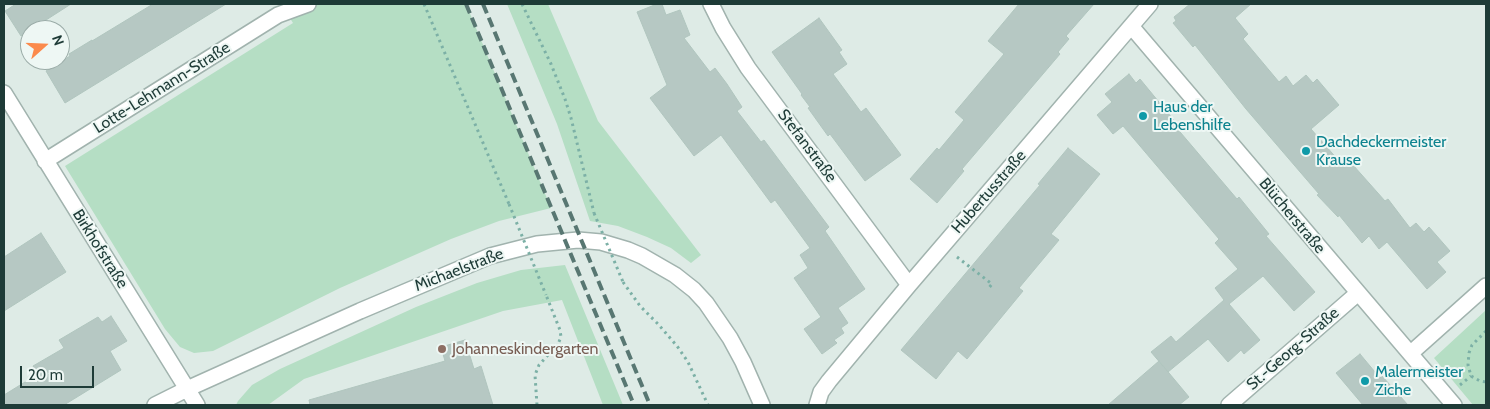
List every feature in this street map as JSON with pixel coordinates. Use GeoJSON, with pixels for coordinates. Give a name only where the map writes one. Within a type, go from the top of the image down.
{"type":"FeatureCollection","features":[{"type":"Feature","properties":{"kind":"street","name":"Lotte-Lehmann-Straße"},"geometry":{"type":"LineString","coordinates":[[46,161],[275,9],[308,4]]}},
{"type":"Feature","properties":{"kind":"street","name":"Stefanstraße"},"geometry":{"type":"LineString","coordinates":[[711,4],[723,28],[748,68],[909,285]]}},
{"type":"Feature","properties":{"kind":"street","name":"Hubertusstraße"},"geometry":{"type":"LineString","coordinates":[[817,405],[821,392],[829,381],[1150,4]]}},
{"type":"Feature","properties":{"kind":"street","name":"Blücherstraße"},"geometry":{"type":"LineString","coordinates":[[1131,26],[1454,405]]}},
{"type":"Feature","properties":{"kind":"street","name":"Birkhofstraße"},"geometry":{"type":"LineString","coordinates":[[4,93],[197,405]]}},
{"type":"Feature","properties":{"kind":"street","name":"Michaelstraße"},"geometry":{"type":"LineString","coordinates":[[155,405],[360,311],[490,256],[537,244],[578,240],[601,242],[642,256],[675,275],[694,290],[706,303],[730,338],[744,362],[762,405]]}},
{"type":"Feature","properties":{"kind":"street"},"geometry":{"type":"LineString","coordinates":[[1411,353],[1486,286]]}},
{"type":"Feature","properties":{"kind":"street","name":"St.-Georg-Straße"},"geometry":{"type":"LineString","coordinates":[[1229,405],[1358,293]]}},
{"type":"Feature","properties":{"kind":"path"},"geometry":{"type":"LineString","coordinates":[[424,4],[560,330],[561,337],[558,344],[539,365],[535,375],[537,405]]}},
{"type":"Feature","properties":{"kind":"path"},"geometry":{"type":"LineString","coordinates":[[522,4],[551,64],[567,105],[594,213],[623,282],[640,306],[664,331],[688,362],[708,405]]}},
{"type":"Feature","properties":{"kind":"path"},"geometry":{"type":"LineString","coordinates":[[943,246],[992,284],[988,289]]}},
{"type":"Feature","properties":{"kind":"path"},"geometry":{"type":"LineString","coordinates":[[1486,331],[1472,345],[1468,365],[1471,376],[1486,382]]}},
{"type":"Feature","properties":{"kind":"green space"},"geometry":{"type":"Polygon","coordinates":[[[281,4],[466,4],[551,208],[499,221],[451,239],[340,288],[213,351],[194,353],[180,347],[165,329],[65,166],[293,23],[281,4]]]}},
{"type":"Feature","properties":{"kind":"green space"},"geometry":{"type":"Polygon","coordinates":[[[507,4],[548,4],[598,121],[701,255],[691,263],[671,248],[647,237],[618,226],[590,221],[557,124],[507,4]]]}},
{"type":"Feature","properties":{"kind":"green space"},"geometry":{"type":"Polygon","coordinates":[[[565,265],[623,405],[603,405],[562,300],[503,311],[304,379],[268,405],[236,405],[252,385],[280,369],[416,307],[477,283],[521,270],[565,265]]]}},
{"type":"Feature","properties":{"kind":"green space"},"geometry":{"type":"Polygon","coordinates":[[[1486,310],[1486,405],[1473,405],[1434,358],[1486,310]]]}},
{"type":"Feature","properties":{"kind":"building"},"geometry":{"type":"Polygon","coordinates":[[[16,4],[71,4],[46,20],[20,20],[20,34],[5,11],[16,4]]]}},
{"type":"Feature","properties":{"kind":"building"},"geometry":{"type":"Polygon","coordinates":[[[153,4],[226,4],[65,103],[46,71],[70,70],[70,53],[153,4]]]}},
{"type":"Feature","properties":{"kind":"building"},"geometry":{"type":"Polygon","coordinates":[[[657,4],[662,4],[666,15],[680,10],[690,35],[684,38],[710,72],[715,68],[727,84],[742,107],[737,111],[761,142],[764,140],[829,227],[825,231],[865,289],[838,308],[848,323],[841,328],[844,333],[834,340],[837,343],[822,354],[804,329],[821,317],[794,278],[808,268],[800,255],[810,248],[775,200],[771,203],[721,135],[694,156],[650,98],[667,85],[637,12],[657,4]]]}},
{"type":"Feature","properties":{"kind":"building"},"geometry":{"type":"Polygon","coordinates":[[[1019,4],[1094,4],[1066,36],[1069,39],[1058,52],[1060,54],[962,169],[964,171],[937,203],[910,179],[937,148],[939,150],[964,120],[955,112],[1004,54],[988,41],[1019,4]]]}},
{"type":"Feature","properties":{"kind":"building"},"geometry":{"type":"Polygon","coordinates":[[[1190,4],[1251,4],[1235,18],[1248,34],[1243,39],[1279,82],[1286,76],[1293,86],[1306,75],[1313,83],[1317,79],[1339,105],[1311,129],[1339,161],[1345,156],[1385,201],[1388,199],[1410,228],[1416,223],[1424,232],[1429,227],[1450,251],[1437,262],[1446,272],[1427,289],[1387,242],[1379,249],[1369,236],[1362,243],[1339,215],[1338,217],[1317,195],[1319,194],[1246,109],[1195,45],[1193,47],[1173,23],[1176,21],[1174,17],[1190,4]]]}},
{"type":"Feature","properties":{"kind":"building"},"geometry":{"type":"Polygon","coordinates":[[[819,18],[842,50],[839,52],[847,64],[833,74],[861,112],[866,108],[901,155],[865,181],[830,134],[828,136],[808,108],[810,107],[802,94],[772,52],[819,18]]]}},
{"type":"Feature","properties":{"kind":"building"},"geometry":{"type":"Polygon","coordinates":[[[1129,74],[1136,83],[1140,79],[1177,124],[1175,126],[1237,199],[1239,197],[1269,234],[1266,236],[1315,292],[1294,311],[1263,276],[1229,304],[1260,340],[1244,354],[1241,350],[1228,362],[1208,339],[1168,372],[1151,352],[1171,336],[1176,342],[1224,300],[1215,288],[1238,269],[1215,243],[1219,239],[1123,126],[1113,134],[1097,115],[1112,102],[1105,94],[1129,74]]]}},
{"type":"Feature","properties":{"kind":"building"},"geometry":{"type":"Polygon","coordinates":[[[1068,148],[1100,174],[1051,234],[1059,240],[1019,288],[1023,291],[967,359],[958,351],[936,379],[901,350],[1040,185],[1038,184],[1068,148]]]}},
{"type":"Feature","properties":{"kind":"building"},"geometry":{"type":"Polygon","coordinates":[[[41,233],[66,272],[4,311],[4,257],[41,233]]]}},
{"type":"Feature","properties":{"kind":"building"},"geometry":{"type":"Polygon","coordinates":[[[111,316],[127,341],[110,351],[121,370],[64,405],[4,405],[4,395],[38,374],[33,366],[64,348],[59,340],[98,317],[102,322],[111,316]]]}},
{"type":"Feature","properties":{"kind":"building"},"geometry":{"type":"Polygon","coordinates":[[[465,340],[474,369],[481,366],[493,405],[310,405],[309,400],[445,361],[441,347],[465,340]]]}},
{"type":"Feature","properties":{"kind":"building","name":"Malermeister Ziche"},"geometry":{"type":"Polygon","coordinates":[[[1360,354],[1380,378],[1382,376],[1408,405],[1363,405],[1336,373],[1360,354]]]}},
{"type":"Feature","properties":{"kind":"building"},"geometry":{"type":"Polygon","coordinates":[[[1159,361],[1189,397],[1179,405],[1108,405],[1159,361]]]}},
{"type":"Feature","properties":{"kind":"railway"},"geometry":{"type":"LineString","coordinates":[[466,4],[634,405]]}},
{"type":"Feature","properties":{"kind":"railway"},"geometry":{"type":"LineString","coordinates":[[483,4],[650,405]]}},
{"type":"Feature","properties":{"kind":"place","name":"Haus der Lebenshilfe"},"geometry":{"type":"Point","coordinates":[1143,116]}},
{"type":"Feature","properties":{"kind":"place","name":"Dachdeckermeister Krause"},"geometry":{"type":"Point","coordinates":[1306,151]}},
{"type":"Feature","properties":{"kind":"place","name":"Johanneskindergarten"},"geometry":{"type":"Point","coordinates":[442,349]}},
{"type":"Feature","properties":{"kind":"place","name":"Malermeister Ziche"},"geometry":{"type":"Point","coordinates":[1365,381]}}]}
